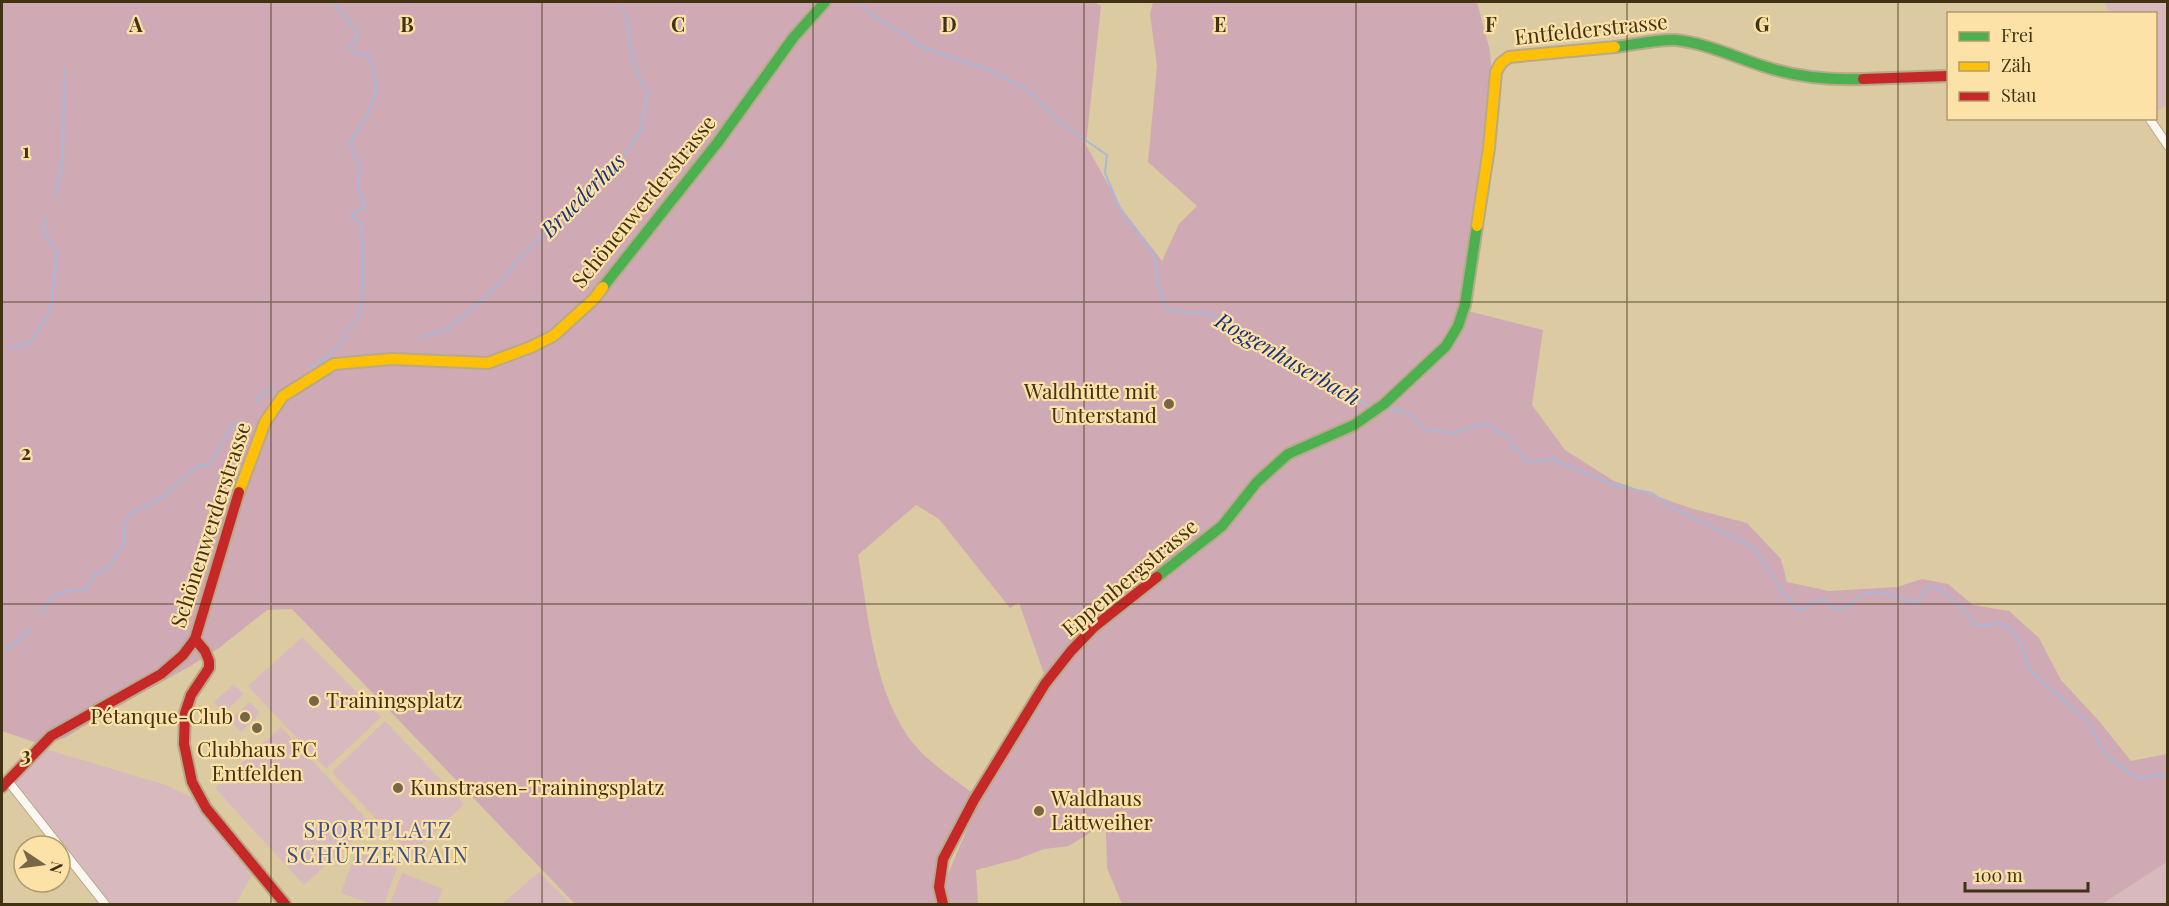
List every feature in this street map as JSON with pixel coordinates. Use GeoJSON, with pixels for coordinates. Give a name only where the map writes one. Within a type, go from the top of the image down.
{"type":"FeatureCollection","features":[{"type":"Feature","properties":{"kind":"street","name":"Schönenwerderstrasse"},"geometry":{"type":"LineString","coordinates":[[5,784],[51,736],[161,674],[183,655],[195,639],[228,524],[254,450],[265,422],[283,396],[334,364],[392,359],[488,363],[553,336],[594,299],[718,142],[793,38],[825,2]]}},
{"type":"Feature","properties":{"kind":"street","name":"Entfelderstrasse"},"geometry":{"type":"LineString","coordinates":[[1384,404],[1446,346],[1462,315],[1490,148],[1496,72],[1503,60],[1509,57],[1586,51],[1674,40],[1695,44],[1778,71],[1803,76],[1847,80],[1947,76]]}},
{"type":"Feature","properties":{"kind":"street"},"geometry":{"type":"LineString","coordinates":[[2150,120],[2168,146]]}},
{"type":"Feature","properties":{"kind":"street","name":"Eppenbergstrasse"},"geometry":{"type":"LineString","coordinates":[[943,904],[939,886],[943,859],[975,800],[1045,684],[1071,651],[1094,627],[1222,526],[1257,482],[1288,454],[1354,425],[1384,404]]}},
{"type":"Feature","properties":{"kind":"street"},"geometry":{"type":"LineString","coordinates":[[195,639],[205,649],[210,666],[208,674],[192,692],[186,706],[184,744],[190,776],[196,793],[285,904]]}},
{"type":"Feature","properties":{"kind":"street"},"geometry":{"type":"LineString","coordinates":[[5,784],[105,904]]}},
{"type":"Feature","properties":{"kind":"shaded area"},"geometry":{"type":"Polygon","coordinates":[[[2,2],[1094,2],[1101,6],[1086,145],[1122,209],[1162,261],[1179,224],[1197,206],[1148,162],[1157,66],[1150,14],[1153,2],[1477,2],[1490,51],[1487,138],[1460,309],[1543,330],[1532,405],[1565,450],[1614,481],[1690,508],[1747,523],[1781,559],[1787,582],[1829,591],[1897,587],[1922,579],[1948,584],[1973,605],[2009,611],[2039,638],[2061,680],[2099,721],[2131,761],[2167,754],[2167,862],[2102,904],[1122,904],[1107,868],[1106,831],[1096,829],[1069,846],[1044,849],[1018,859],[976,870],[978,904],[942,904],[939,895],[976,808],[934,885],[938,904],[575,904],[292,609],[267,610],[219,648],[65,738],[40,744],[2,731],[2,2]],[[916,505],[858,555],[870,631],[883,683],[892,707],[904,730],[919,750],[980,799],[1049,688],[1019,603],[1010,608],[939,519],[916,505]]]}},
{"type":"Feature","properties":{"kind":"shaded area"},"geometry":{"type":"Polygon","coordinates":[[[2105,2],[2167,2],[2167,105],[2157,111],[2157,12],[2109,12],[2105,2]]]}},
{"type":"Feature","properties":{"kind":"shaded area","name":"Trainingsplatz"},"geometry":{"type":"Polygon","coordinates":[[[302,637],[381,717],[326,769],[248,686],[302,637]]]}},
{"type":"Feature","properties":{"kind":"shaded area","name":"Pétanque-Club"},"geometry":{"type":"Polygon","coordinates":[[[234,684],[244,694],[224,713],[214,702],[234,684]]]}},
{"type":"Feature","properties":{"kind":"shaded area","name":"Pétanque-Club"},"geometry":{"type":"Polygon","coordinates":[[[250,702],[260,713],[241,732],[230,721],[250,702]]]}},
{"type":"Feature","properties":{"kind":"shaded area","name":"Kunstrasen-Trainingsplatz"},"geometry":{"type":"Polygon","coordinates":[[[385,721],[464,804],[411,855],[332,772],[385,721]]]}},
{"type":"Feature","properties":{"kind":"shaded area"},"geometry":{"type":"Polygon","coordinates":[[[281,727],[371,824],[304,885],[215,788],[281,727]]]}},
{"type":"Feature","properties":{"kind":"shaded area"},"geometry":{"type":"Polygon","coordinates":[[[45,749],[166,785],[193,798],[253,873],[236,904],[109,904],[72,856],[72,834],[54,834],[14,782],[45,749]]]}},
{"type":"Feature","properties":{"kind":"shaded area"},"geometry":{"type":"Polygon","coordinates":[[[356,852],[397,868],[384,904],[371,904],[341,893],[356,852]]]}},
{"type":"Feature","properties":{"kind":"shaded area"},"geometry":{"type":"Polygon","coordinates":[[[2167,862],[2167,904],[2102,904],[2167,862]]]}},
{"type":"Feature","properties":{"kind":"shaded area"},"geometry":{"type":"Polygon","coordinates":[[[539,872],[571,904],[502,904],[539,872]]]}},
{"type":"Feature","properties":{"kind":"shaded area"},"geometry":{"type":"Polygon","coordinates":[[[402,873],[443,889],[437,904],[390,904],[402,873]]]}},
{"type":"Feature","properties":{"kind":"waterway"},"geometry":{"type":"LineString","coordinates":[[310,367],[338,348],[346,331],[356,321],[362,302],[361,224],[351,214],[365,207],[358,189],[360,170],[350,142],[368,112],[376,89],[375,74],[369,55],[354,52],[349,48],[356,39],[356,30],[333,2]]}},
{"type":"Feature","properties":{"kind":"waterway","name":"Roggenhuserbach"},"geometry":{"type":"LineString","coordinates":[[858,2],[880,21],[903,33],[922,47],[986,69],[1027,89],[1062,124],[1107,155],[1105,173],[1121,211],[1151,250],[1155,259],[1158,287],[1163,297],[1164,307],[1181,312],[1211,313],[1214,318],[1225,319],[1236,329],[1319,377],[1335,382],[1342,390],[1370,407]]}},
{"type":"Feature","properties":{"kind":"waterway","name":"Bruederhus"},"geometry":{"type":"LineString","coordinates":[[423,336],[448,328],[502,281],[518,260],[569,207],[613,171],[641,130],[648,92],[639,78],[633,60],[628,24],[622,7]]}},
{"type":"Feature","properties":{"kind":"waterway"},"geometry":{"type":"LineString","coordinates":[[56,196],[63,156],[64,69]]}},
{"type":"Feature","properties":{"kind":"waterway"},"geometry":{"type":"LineString","coordinates":[[9,348],[30,343],[51,309],[57,251],[43,232],[46,216]]}},
{"type":"Feature","properties":{"kind":"waterway"},"geometry":{"type":"LineString","coordinates":[[256,401],[272,387]]}},
{"type":"Feature","properties":{"kind":"waterway","name":"Roggenhuserbach"},"geometry":{"type":"LineString","coordinates":[[1385,409],[1407,412],[1427,430],[1454,433],[1482,424],[1492,426],[1500,434],[1511,438],[1512,446],[1525,461],[1552,459],[1614,485],[1652,493],[1671,507],[1753,547],[1784,594],[1798,609],[1804,609],[1817,600],[1826,601],[1833,609],[1844,608],[1862,595],[1875,592],[1890,594],[1917,604],[1928,586],[1939,589],[1961,607],[1976,625],[1999,623],[2011,629],[2021,644],[2029,670],[2087,721],[2107,757],[2130,775],[2141,778],[2156,775],[2168,776]]}},
{"type":"Feature","properties":{"kind":"waterway"},"geometry":{"type":"LineString","coordinates":[[41,616],[50,598],[69,590],[86,590],[95,574],[107,569],[125,542],[123,526],[130,514],[164,496],[199,465],[208,466],[237,422]]}},
{"type":"Feature","properties":{"kind":"waterway"},"geometry":{"type":"LineString","coordinates":[[2,652],[32,628]]}},
{"type":"Feature","properties":{"kind":"traffic: fast"},"geometry":{"type":"LineString","coordinates":[[603,287],[718,142],[793,38],[825,2]]}},
{"type":"Feature","properties":{"kind":"traffic: fast"},"geometry":{"type":"LineString","coordinates":[[1615,47],[1675,40],[1699,44],[1787,73],[1820,78],[1863,79]]}},
{"type":"Feature","properties":{"kind":"traffic: fast"},"geometry":{"type":"LineString","coordinates":[[1157,577],[1222,526],[1257,482],[1288,454],[1354,425],[1384,404],[1446,346],[1458,326],[1465,305],[1477,226]]}},
{"type":"Feature","properties":{"kind":"traffic: slow"},"geometry":{"type":"LineString","coordinates":[[1477,226],[1489,148],[1496,72],[1501,63],[1509,57],[1615,47]]}},
{"type":"Feature","properties":{"kind":"traffic: slow"},"geometry":{"type":"LineString","coordinates":[[239,492],[265,422],[283,396],[334,364],[392,359],[488,363],[553,336],[594,299],[603,287]]}},
{"type":"Feature","properties":{"kind":"traffic: jam"},"geometry":{"type":"LineString","coordinates":[[1863,79],[1947,76]]}},
{"type":"Feature","properties":{"kind":"traffic: jam"},"geometry":{"type":"LineString","coordinates":[[2,787],[51,736],[161,674],[183,655],[195,639],[239,492]]}},
{"type":"Feature","properties":{"kind":"traffic: jam"},"geometry":{"type":"LineString","coordinates":[[943,904],[939,887],[943,859],[974,800],[1045,684],[1094,627],[1157,577]]}},
{"type":"Feature","properties":{"kind":"traffic: jam"},"geometry":{"type":"LineString","coordinates":[[195,639],[205,651],[209,668],[191,695],[185,713],[184,744],[192,782],[206,808],[285,904]]}},
{"type":"Feature","properties":{"kind":"place","name":"Waldhütte mit Unterstand"},"geometry":{"type":"Point","coordinates":[1169,404]}},
{"type":"Feature","properties":{"kind":"place","name":"Trainingsplatz"},"geometry":{"type":"Point","coordinates":[314,701]}},
{"type":"Feature","properties":{"kind":"place","name":"Pétanque-Club"},"geometry":{"type":"Point","coordinates":[245,717]}},
{"type":"Feature","properties":{"kind":"place","name":"Clubhaus FC Entfelden"},"geometry":{"type":"Point","coordinates":[257,728]}},
{"type":"Feature","properties":{"kind":"place","name":"Kunstrasen-Trainingsplatz"},"geometry":{"type":"Point","coordinates":[398,788]}},
{"type":"Feature","properties":{"kind":"place","name":"Waldhaus Lättweiher"},"geometry":{"type":"Point","coordinates":[1039,811]}},
{"type":"Feature","properties":{"kind":"district","name":"SPORTPLATZ SCHÜTZENRAIN"},"geometry":{"type":"Point","coordinates":[378,842]}}]}
